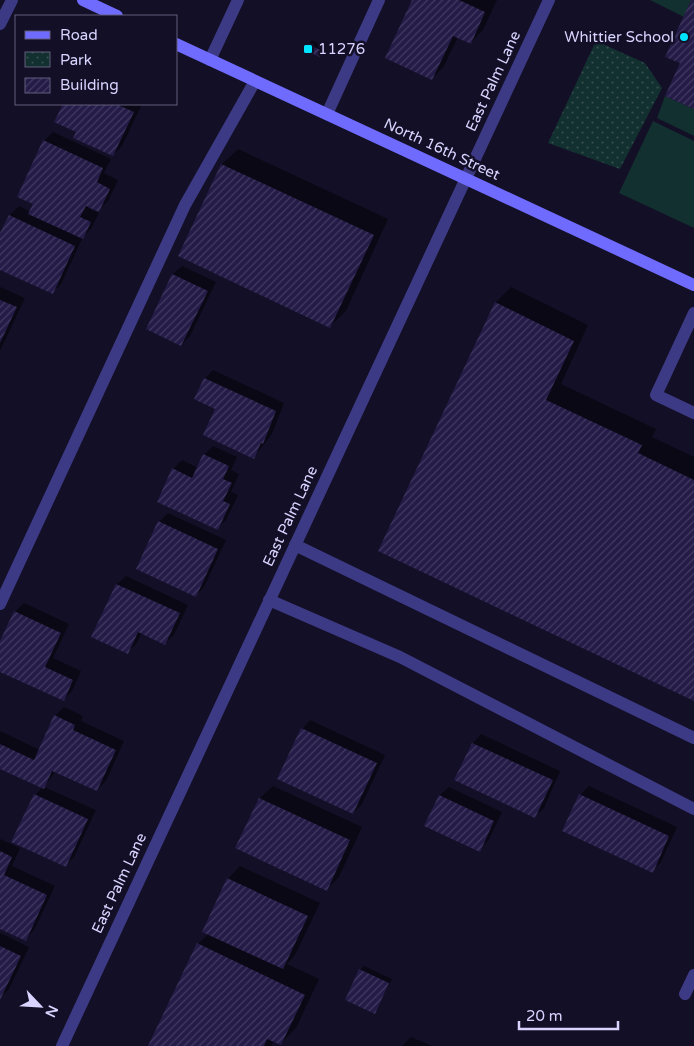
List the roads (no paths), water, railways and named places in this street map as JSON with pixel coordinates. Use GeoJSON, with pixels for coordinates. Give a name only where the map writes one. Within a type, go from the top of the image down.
{"type":"FeatureCollection","features":[{"type":"Feature","properties":{"kind":"main road"},"geometry":{"type":"LineString","coordinates":[[83,0],[115,15]]}},
{"type":"Feature","properties":{"kind":"main road","name":"North 16th Street"},"geometry":{"type":"LineString","coordinates":[[178,45],[466,177],[694,285]]}},
{"type":"Feature","properties":{"kind":"street"},"geometry":{"type":"LineString","coordinates":[[0,24],[12,0]]}},
{"type":"Feature","properties":{"kind":"street"},"geometry":{"type":"LineString","coordinates":[[210,60],[238,0]]}},
{"type":"Feature","properties":{"kind":"street"},"geometry":{"type":"LineString","coordinates":[[327,114],[379,0]]}},
{"type":"Feature","properties":{"kind":"street","name":"East Palm Lane"},"geometry":{"type":"LineString","coordinates":[[62,1046],[549,0]]}},
{"type":"Feature","properties":{"kind":"street"},"geometry":{"type":"LineString","coordinates":[[0,604],[185,205],[255,81]]}},
{"type":"Feature","properties":{"kind":"street"},"geometry":{"type":"LineString","coordinates":[[694,313],[656,395],[694,413]]}},
{"type":"Feature","properties":{"kind":"street"},"geometry":{"type":"LineString","coordinates":[[294,545],[694,738]]}},
{"type":"Feature","properties":{"kind":"street"},"geometry":{"type":"LineString","coordinates":[[268,600],[400,657],[694,809]]}},
{"type":"Feature","properties":{"kind":"street"},"geometry":{"type":"LineString","coordinates":[[685,994],[694,975]]}},
{"type":"Feature","properties":{"kind":"place","name":"Whittier School"},"geometry":{"type":"Point","coordinates":[684,37]}},
{"type":"Feature","properties":{"kind":"place","name":"11276"},"geometry":{"type":"Point","coordinates":[308,49]}}]}
